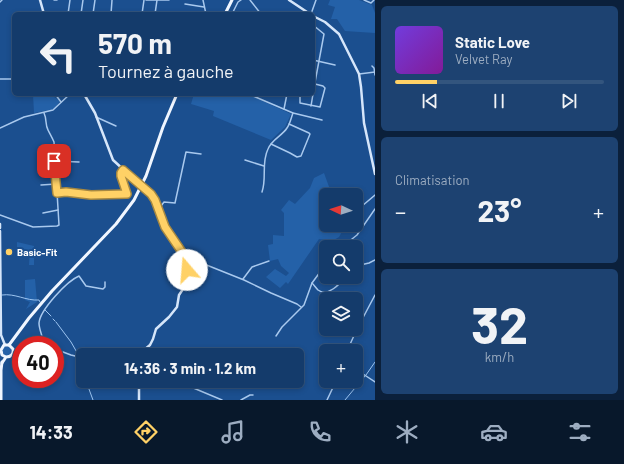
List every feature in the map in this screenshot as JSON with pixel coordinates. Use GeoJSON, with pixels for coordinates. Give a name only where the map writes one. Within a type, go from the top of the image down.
{"type":"FeatureCollection","features":[{"type":"Feature","properties":{"kind":"main road"},"geometry":{"type":"LineString","coordinates":[[40,0],[44,12]]}},
{"type":"Feature","properties":{"kind":"main road"},"geometry":{"type":"LineString","coordinates":[[226,12],[232,0]]}},
{"type":"Feature","properties":{"kind":"main road"},"geometry":{"type":"LineString","coordinates":[[289,0],[307,12]]}},
{"type":"Feature","properties":{"kind":"main road"},"geometry":{"type":"LineString","coordinates":[[315,17],[325,22],[339,34],[358,74],[361,87],[364,123],[375,174]]}},
{"type":"Feature","properties":{"kind":"main road"},"geometry":{"type":"LineString","coordinates":[[85,96],[96,117],[112,158],[123,170],[153,196],[165,227],[184,255],[188,279],[179,295],[177,307],[156,329],[150,345],[146,348]]}},
{"type":"Feature","properties":{"kind":"main road"},"geometry":{"type":"LineString","coordinates":[[1,400],[2,355],[29,318],[52,291],[116,224],[134,200],[146,176],[162,127],[176,96]]}},
{"type":"Feature","properties":{"kind":"main road"},"geometry":{"type":"LineString","coordinates":[[0,224],[1,335],[8,346]]}},
{"type":"Feature","properties":{"kind":"main road"},"geometry":{"type":"LineString","coordinates":[[0,317],[0,335],[12,352]]}},
{"type":"Feature","properties":{"kind":"main road"},"geometry":{"type":"LineString","coordinates":[[2,355],[10,356],[12,354]]}},
{"type":"Feature","properties":{"kind":"main road"},"geometry":{"type":"LineString","coordinates":[[139,388],[139,400]]}},
{"type":"Feature","properties":{"kind":"street"},"geometry":{"type":"LineString","coordinates":[[68,12],[70,0]]}},
{"type":"Feature","properties":{"kind":"street"},"geometry":{"type":"LineString","coordinates":[[81,12],[83,0]]}},
{"type":"Feature","properties":{"kind":"street"},"geometry":{"type":"LineString","coordinates":[[94,12],[95,0]]}},
{"type":"Feature","properties":{"kind":"street"},"geometry":{"type":"LineString","coordinates":[[111,12],[112,0]]}},
{"type":"Feature","properties":{"kind":"street"},"geometry":{"type":"LineString","coordinates":[[142,12],[145,0],[169,0]]}},
{"type":"Feature","properties":{"kind":"street"},"geometry":{"type":"LineString","coordinates":[[155,12],[157,0]]}},
{"type":"Feature","properties":{"kind":"street"},"geometry":{"type":"LineString","coordinates":[[203,0],[205,12]]}},
{"type":"Feature","properties":{"kind":"street"},"geometry":{"type":"LineString","coordinates":[[233,12],[238,2],[241,0]]}},
{"type":"Feature","properties":{"kind":"street"},"geometry":{"type":"LineString","coordinates":[[250,0],[259,12]]}},
{"type":"Feature","properties":{"kind":"street"},"geometry":{"type":"LineString","coordinates":[[312,12],[316,0]]}},
{"type":"Feature","properties":{"kind":"street"},"geometry":{"type":"LineString","coordinates":[[364,0],[371,3],[374,0]]}},
{"type":"Feature","properties":{"kind":"street"},"geometry":{"type":"LineString","coordinates":[[185,4],[204,7]]}},
{"type":"Feature","properties":{"kind":"street"},"geometry":{"type":"LineString","coordinates":[[300,96],[299,102],[318,108],[321,107],[325,89],[324,86],[315,84],[324,34],[315,27]]}},
{"type":"Feature","properties":{"kind":"street"},"geometry":{"type":"LineString","coordinates":[[315,60],[335,65]]}},
{"type":"Feature","properties":{"kind":"street"},"geometry":{"type":"LineString","coordinates":[[372,66],[375,75]]}},
{"type":"Feature","properties":{"kind":"street"},"geometry":{"type":"LineString","coordinates":[[358,74],[375,72]]}},
{"type":"Feature","properties":{"kind":"street"},"geometry":{"type":"LineString","coordinates":[[0,79],[12,79]]}},
{"type":"Feature","properties":{"kind":"street"},"geometry":{"type":"LineString","coordinates":[[56,96],[61,102]]}},
{"type":"Feature","properties":{"kind":"street"},"geometry":{"type":"LineString","coordinates":[[1,127],[24,117],[53,110],[68,96]]}},
{"type":"Feature","properties":{"kind":"street"},"geometry":{"type":"LineString","coordinates":[[255,96],[293,113],[322,120]]}},
{"type":"Feature","properties":{"kind":"street"},"geometry":{"type":"LineString","coordinates":[[284,109],[287,96]]}},
{"type":"Feature","properties":{"kind":"street"},"geometry":{"type":"LineString","coordinates":[[310,106],[312,96]]}},
{"type":"Feature","properties":{"kind":"street"},"geometry":{"type":"LineString","coordinates":[[0,216],[33,227],[57,226],[59,223],[54,142],[47,129],[47,122],[44,113]]}},
{"type":"Feature","properties":{"kind":"street"},"geometry":{"type":"LineString","coordinates":[[262,192],[267,151],[278,136],[286,130],[293,113]]}},
{"type":"Feature","properties":{"kind":"street"},"geometry":{"type":"LineString","coordinates":[[96,117],[116,126]]}},
{"type":"Feature","properties":{"kind":"street"},"geometry":{"type":"LineString","coordinates":[[271,144],[297,157],[301,156],[310,134],[289,124]]}},
{"type":"Feature","properties":{"kind":"street"},"geometry":{"type":"LineString","coordinates":[[158,214],[155,209],[165,201],[175,203],[186,152],[201,154]]}},
{"type":"Feature","properties":{"kind":"street"},"geometry":{"type":"LineString","coordinates":[[245,160],[264,166]]}},
{"type":"Feature","properties":{"kind":"street"},"geometry":{"type":"LineString","coordinates":[[54,161],[79,162]]}},
{"type":"Feature","properties":{"kind":"street"},"geometry":{"type":"LineString","coordinates":[[57,193],[66,192],[91,195],[127,194],[121,176],[123,170]]}},
{"type":"Feature","properties":{"kind":"street"},"geometry":{"type":"LineString","coordinates":[[41,184],[56,184]]}},
{"type":"Feature","properties":{"kind":"street"},"geometry":{"type":"LineString","coordinates":[[363,205],[375,195]]}},
{"type":"Feature","properties":{"kind":"street"},"geometry":{"type":"LineString","coordinates":[[352,240],[375,209]]}},
{"type":"Feature","properties":{"kind":"street"},"geometry":{"type":"LineString","coordinates":[[43,213],[58,210]]}},
{"type":"Feature","properties":{"kind":"street"},"geometry":{"type":"LineString","coordinates":[[184,255],[205,265],[243,279],[297,304],[301,308]]}},
{"type":"Feature","properties":{"kind":"street"},"geometry":{"type":"LineString","coordinates":[[363,264],[375,260]]}},
{"type":"Feature","properties":{"kind":"street"},"geometry":{"type":"LineString","coordinates":[[243,279],[252,267],[269,261]]}},
{"type":"Feature","properties":{"kind":"street"},"geometry":{"type":"LineString","coordinates":[[276,336],[282,327],[307,300],[312,283],[319,274]]}},
{"type":"Feature","properties":{"kind":"street"},"geometry":{"type":"LineString","coordinates":[[43,336],[39,323],[43,312],[68,283],[79,276],[86,286],[103,289],[105,287],[105,282]]}},
{"type":"Feature","properties":{"kind":"street"},"geometry":{"type":"LineString","coordinates":[[312,283],[317,290],[322,292],[332,290],[339,284]]}},
{"type":"Feature","properties":{"kind":"street"},"geometry":{"type":"LineString","coordinates":[[350,344],[375,295]]}},
{"type":"Feature","properties":{"kind":"street"},"geometry":{"type":"LineString","coordinates":[[8,346],[12,348]]}},
{"type":"Feature","properties":{"kind":"street"},"geometry":{"type":"LineString","coordinates":[[64,352],[76,356]]}},
{"type":"Feature","properties":{"kind":"street"},"geometry":{"type":"LineString","coordinates":[[363,374],[375,382]]}},
{"type":"Feature","properties":{"kind":"street"},"geometry":{"type":"LineString","coordinates":[[193,388],[222,400]]}},
{"type":"Feature","properties":{"kind":"street"},"geometry":{"type":"LineString","coordinates":[[327,400],[333,388]]}},
{"type":"Feature","properties":{"kind":"street"},"geometry":{"type":"LineString","coordinates":[[241,400],[253,395]]}},
{"type":"Feature","properties":{"kind":"shaded area"},"geometry":{"type":"Polygon","coordinates":[[[330,0],[359,0],[372,5],[375,13],[375,33],[345,31],[337,19],[331,19],[335,7],[328,5],[330,0]]]}},
{"type":"Feature","properties":{"kind":"shaded area"},"geometry":{"type":"Polygon","coordinates":[[[33,96],[51,96],[60,101],[54,109],[34,113],[33,96]]]}},
{"type":"Feature","properties":{"kind":"shaded area"},"geometry":{"type":"Polygon","coordinates":[[[193,96],[252,96],[291,114],[285,127],[271,140],[213,116],[214,111],[191,104],[193,96]]]}},
{"type":"Feature","properties":{"kind":"shaded area"},"geometry":{"type":"Polygon","coordinates":[[[324,173],[329,188],[319,188],[319,232],[342,232],[339,237],[334,240],[319,239],[288,284],[286,282],[280,288],[266,277],[275,269],[286,276],[289,273],[281,266],[278,259],[270,261],[268,245],[273,244],[273,235],[284,236],[284,213],[281,210],[289,200],[295,204],[310,188],[314,178],[324,173]]]}},
{"type":"Feature","properties":{"kind":"shaded area"},"geometry":{"type":"Polygon","coordinates":[[[17,242],[34,246],[34,265],[29,265],[30,250],[17,250],[17,242]]]}},
{"type":"Feature","properties":{"kind":"shaded area"},"geometry":{"type":"Polygon","coordinates":[[[35,279],[37,302],[26,309],[30,302],[25,300],[25,280],[35,279]]]}},
{"type":"Feature","properties":{"kind":"shaded area"},"geometry":{"type":"Polygon","coordinates":[[[8,346],[12,350],[11,354],[6,356],[2,352],[4,347],[8,346]]]}},
{"type":"Feature","properties":{"kind":"waterway"},"geometry":{"type":"LineString","coordinates":[[2,295],[11,295],[39,300],[40,302]]}},
{"type":"Feature","properties":{"kind":"waterway"},"geometry":{"type":"LineString","coordinates":[[45,310],[51,316]]}},
{"type":"Feature","properties":{"kind":"waterway"},"geometry":{"type":"LineString","coordinates":[[56,322],[76,351]]}},
{"type":"Feature","properties":{"kind":"waterway"},"geometry":{"type":"LineString","coordinates":[[366,375],[375,362]]}},
{"type":"Feature","properties":{"kind":"waterway"},"geometry":{"type":"LineString","coordinates":[[345,400],[365,376]]}},
{"type":"Feature","properties":{"kind":"waterway"},"geometry":{"type":"LineString","coordinates":[[89,388],[93,400]]}},
{"type":"Feature","properties":{"kind":"place","name":"Basic-Fit"},"geometry":{"type":"Point","coordinates":[9,252]}},
{"type":"Feature","properties":{"kind":"route"},"geometry":{"type":"LineString","coordinates":[[54,161],[57,193],[66,192],[91,195],[127,194],[121,176],[123,170],[151,194],[155,200],[165,227],[184,255],[187,270]]}}]}
